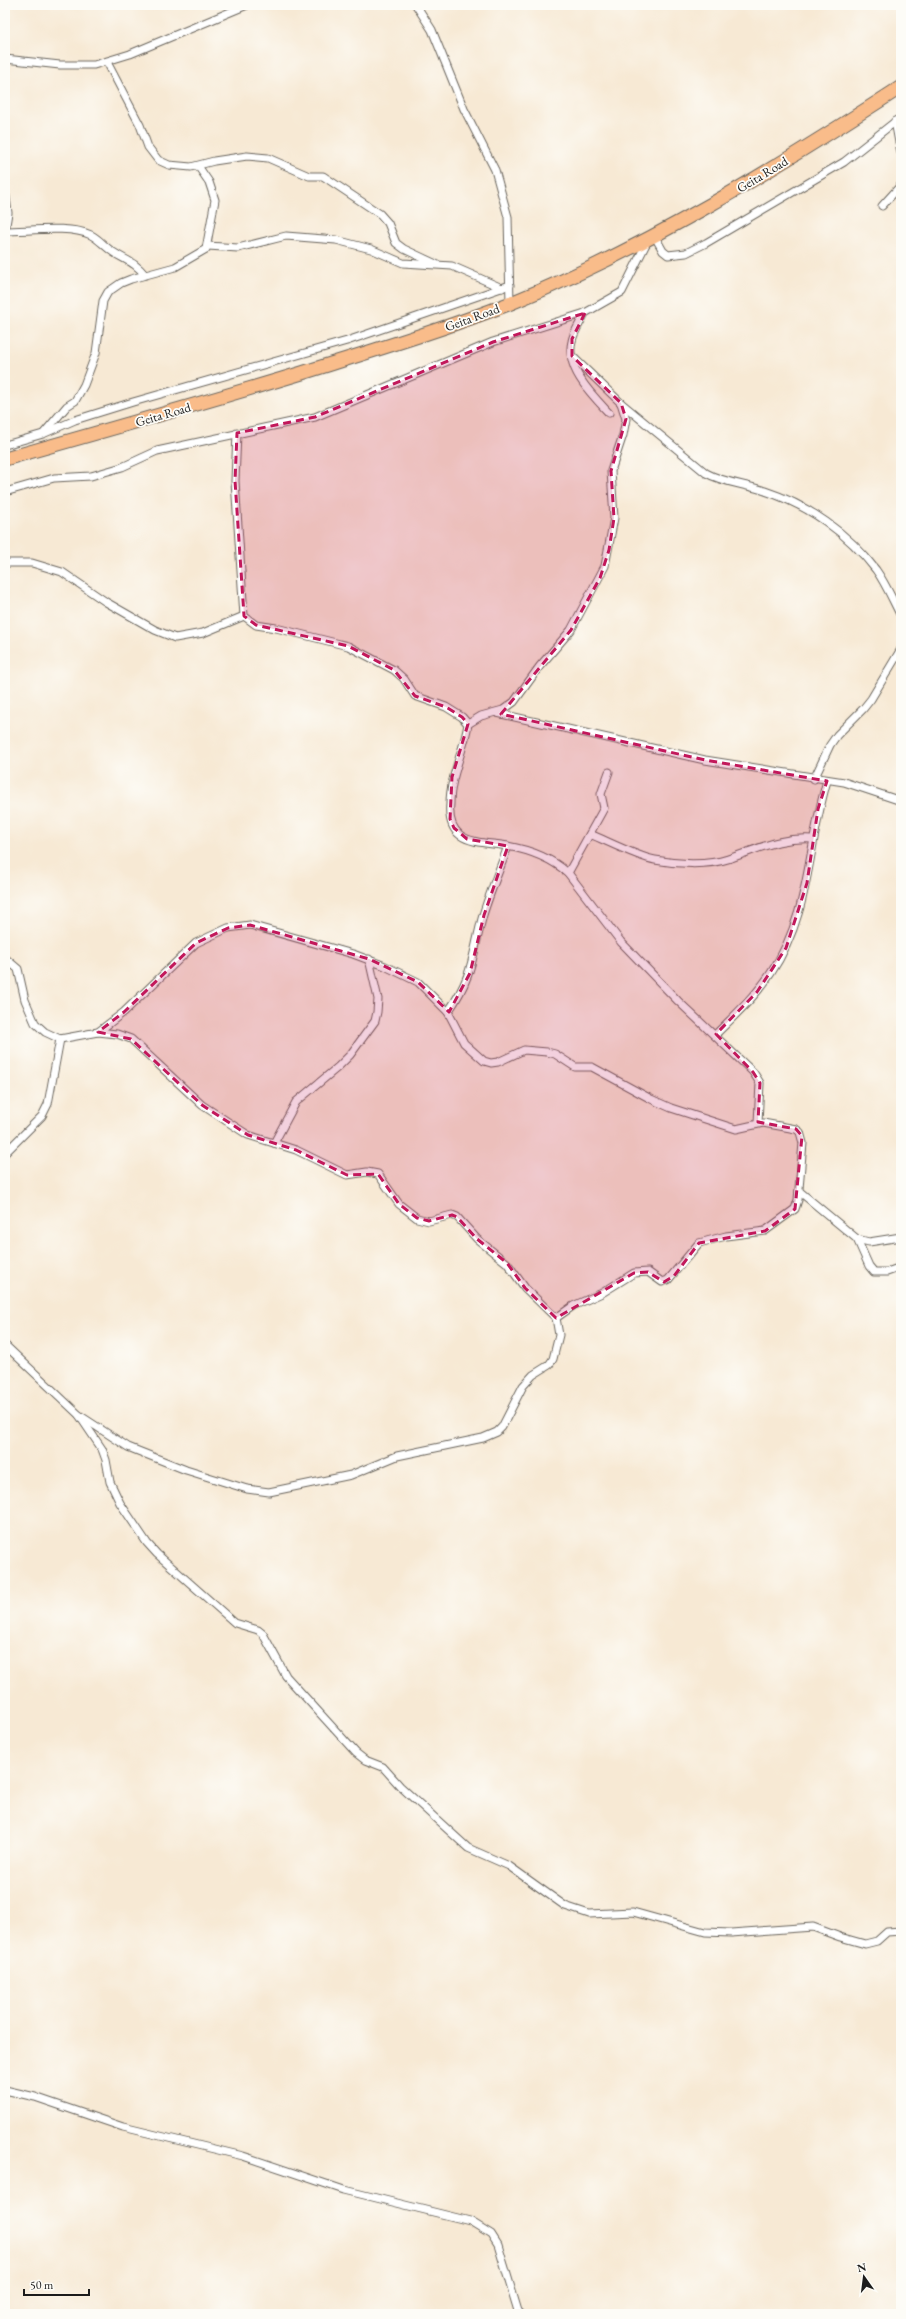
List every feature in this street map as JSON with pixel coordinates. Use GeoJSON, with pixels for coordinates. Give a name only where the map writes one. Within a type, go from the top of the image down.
{"type":"FeatureCollection","features":[{"type":"Feature","properties":{"kind":"highway","name":"Geita Road"},"geometry":{"type":"LineString","coordinates":[[5,459],[413,339],[510,303],[570,277],[652,237],[753,180],[901,88]]}},
{"type":"Feature","properties":{"kind":"street"},"geometry":{"type":"LineString","coordinates":[[5,60],[87,66],[107,62],[184,33],[248,5]]}},
{"type":"Feature","properties":{"kind":"street"},"geometry":{"type":"LineString","coordinates":[[416,5],[432,30],[464,109],[495,170],[508,217],[510,303]]}},
{"type":"Feature","properties":{"kind":"street"},"geometry":{"type":"LineString","coordinates":[[107,62],[140,126],[153,156],[158,160],[169,165],[198,166],[214,161],[247,156],[268,158],[309,176],[323,176],[380,214],[388,223],[396,243],[404,249],[436,264]]}},
{"type":"Feature","properties":{"kind":"street"},"geometry":{"type":"LineString","coordinates":[[5,492],[54,478],[91,476],[122,467],[156,451],[315,417],[493,342],[585,313],[622,292],[652,237],[668,255],[686,253],[706,243],[844,162],[898,119]]}},
{"type":"Feature","properties":{"kind":"street"},"geometry":{"type":"LineString","coordinates":[[898,119],[901,153]]}},
{"type":"Feature","properties":{"kind":"street"},"geometry":{"type":"LineString","coordinates":[[43,434],[67,406],[75,401],[84,385],[96,353],[103,300],[108,292],[121,283],[175,266],[204,251],[208,246],[215,200],[209,182],[198,166]]}},
{"type":"Feature","properties":{"kind":"street"},"geometry":{"type":"LineString","coordinates":[[882,206],[901,185]]}},
{"type":"Feature","properties":{"kind":"street"},"geometry":{"type":"LineString","coordinates":[[5,190],[8,213],[5,231],[61,230],[87,234],[112,251],[135,263],[145,275]]}},
{"type":"Feature","properties":{"kind":"street"},"geometry":{"type":"LineString","coordinates":[[208,246],[238,248],[286,236],[322,238],[360,246],[403,263],[452,266],[502,288]]}},
{"type":"Feature","properties":{"kind":"street"},"geometry":{"type":"LineString","coordinates":[[5,444],[43,434],[97,413],[347,341],[510,285]]}},
{"type":"Feature","properties":{"kind":"street"},"geometry":{"type":"LineString","coordinates":[[585,313],[572,339],[572,356],[574,366],[580,378],[609,413]]}},
{"type":"Feature","properties":{"kind":"street"},"geometry":{"type":"LineString","coordinates":[[572,356],[621,402],[706,473],[716,478],[765,491],[817,515],[844,537],[876,570],[901,616]]}},
{"type":"Feature","properties":{"kind":"street"},"geometry":{"type":"LineString","coordinates":[[621,402],[626,423],[611,471],[614,518],[609,550],[600,578],[571,630],[540,666],[514,702],[497,713],[481,716],[468,724],[452,777],[450,819],[454,828],[467,839],[508,846],[545,858],[568,873],[621,942],[678,1001],[716,1034],[753,1072],[760,1083],[758,1123]]}},
{"type":"Feature","properties":{"kind":"street"},"geometry":{"type":"LineString","coordinates":[[237,433],[235,481],[244,616],[256,625],[276,628],[348,646],[394,670],[404,679],[415,696],[446,707],[462,717],[468,724]]}},
{"type":"Feature","properties":{"kind":"street"},"geometry":{"type":"LineString","coordinates":[[5,563],[32,563],[62,572],[106,602],[155,630],[175,638],[203,633],[244,616]]}},
{"type":"Feature","properties":{"kind":"street"},"geometry":{"type":"LineString","coordinates":[[814,779],[830,745],[837,735],[872,699],[901,648]]}},
{"type":"Feature","properties":{"kind":"street"},"geometry":{"type":"LineString","coordinates":[[497,713],[705,760],[860,786],[901,801]]}},
{"type":"Feature","properties":{"kind":"street"},"geometry":{"type":"LineString","coordinates":[[568,873],[604,808],[601,794],[609,772]]}},
{"type":"Feature","properties":{"kind":"street"},"geometry":{"type":"LineString","coordinates":[[716,1034],[757,992],[771,974],[786,948],[794,929],[807,883],[813,839],[827,781]]}},
{"type":"Feature","properties":{"kind":"street"},"geometry":{"type":"LineString","coordinates":[[590,834],[654,860],[687,863],[728,859],[743,852],[786,839],[813,839]]}},
{"type":"Feature","properties":{"kind":"street"},"geometry":{"type":"LineString","coordinates":[[448,1012],[465,987],[470,973],[484,915],[508,846]]}},
{"type":"Feature","properties":{"kind":"street"},"geometry":{"type":"LineString","coordinates":[[98,1032],[124,1012],[196,943],[228,928],[250,925],[279,932],[369,959],[418,982],[448,1012],[464,1043],[478,1057],[491,1063],[524,1050],[547,1052],[555,1054],[574,1067],[592,1068],[651,1099],[736,1129],[745,1129],[758,1123],[776,1125],[800,1132],[803,1143],[799,1191],[795,1209],[771,1229],[758,1233],[703,1241],[693,1249],[668,1280],[662,1282],[648,1272],[634,1273],[602,1293],[573,1306],[556,1318]]}},
{"type":"Feature","properties":{"kind":"street"},"geometry":{"type":"LineString","coordinates":[[5,958],[18,969],[24,1000],[35,1023],[45,1032],[60,1039],[98,1032],[117,1034],[131,1039],[202,1105],[248,1135],[296,1150],[347,1175],[367,1172],[378,1174],[400,1204],[417,1218],[429,1221],[452,1215],[458,1217],[477,1240],[507,1263],[525,1288],[556,1318],[559,1335],[550,1365],[533,1375],[523,1386],[502,1427],[497,1432],[483,1438],[396,1456],[351,1475],[287,1490],[269,1492],[246,1489],[186,1470],[128,1447],[79,1415],[5,1344]]}},
{"type":"Feature","properties":{"kind":"street"},"geometry":{"type":"LineString","coordinates":[[274,1143],[281,1133],[290,1110],[296,1102],[350,1055],[375,1021],[378,1012],[378,999],[369,959]]}},
{"type":"Feature","properties":{"kind":"street"},"geometry":{"type":"LineString","coordinates":[[5,1153],[42,1116],[48,1104],[60,1039]]}},
{"type":"Feature","properties":{"kind":"street"},"geometry":{"type":"LineString","coordinates":[[799,1191],[857,1238],[870,1242],[901,1237]]}},
{"type":"Feature","properties":{"kind":"street"},"geometry":{"type":"LineString","coordinates":[[857,1238],[869,1266],[874,1272],[887,1272],[901,1267]]}},
{"type":"Feature","properties":{"kind":"street"},"geometry":{"type":"LineString","coordinates":[[79,1415],[102,1449],[106,1460],[110,1482],[120,1503],[157,1554],[235,1623],[258,1630],[262,1634],[286,1676],[321,1713],[343,1741],[365,1760],[383,1767],[400,1786],[422,1804],[468,1848],[508,1866],[565,1906],[589,1914],[633,1912],[661,1918],[685,1928],[705,1932],[731,1933],[813,1927],[840,1938],[865,1944],[877,1941],[887,1932],[901,1931]]}},
{"type":"Feature","properties":{"kind":"street"},"geometry":{"type":"LineString","coordinates":[[5,2090],[35,2097],[123,2126],[243,2156],[344,2190],[470,2221],[491,2234],[498,2244],[518,2311],[521,2314]]}},
{"type":"Feature","properties":{"kind":"highlighted area"},"geometry":{"type":"Polygon","coordinates":[[[585,313],[572,339],[572,356],[621,403],[626,419],[611,471],[614,518],[609,550],[600,578],[571,630],[501,714],[705,760],[827,781],[818,809],[807,883],[786,948],[757,992],[716,1034],[753,1072],[760,1083],[758,1122],[796,1129],[802,1136],[795,1209],[765,1231],[699,1243],[674,1276],[664,1282],[648,1272],[634,1273],[556,1318],[525,1288],[507,1263],[477,1239],[457,1217],[452,1215],[429,1221],[417,1218],[399,1204],[378,1174],[347,1175],[296,1150],[248,1135],[202,1105],[131,1039],[98,1032],[124,1012],[196,943],[228,928],[250,925],[369,959],[418,982],[449,1012],[470,973],[484,915],[508,846],[467,839],[454,828],[450,819],[452,777],[468,724],[462,717],[446,707],[415,696],[394,670],[348,646],[256,625],[244,616],[235,481],[237,433],[315,417],[493,342],[585,313]]]}}]}
